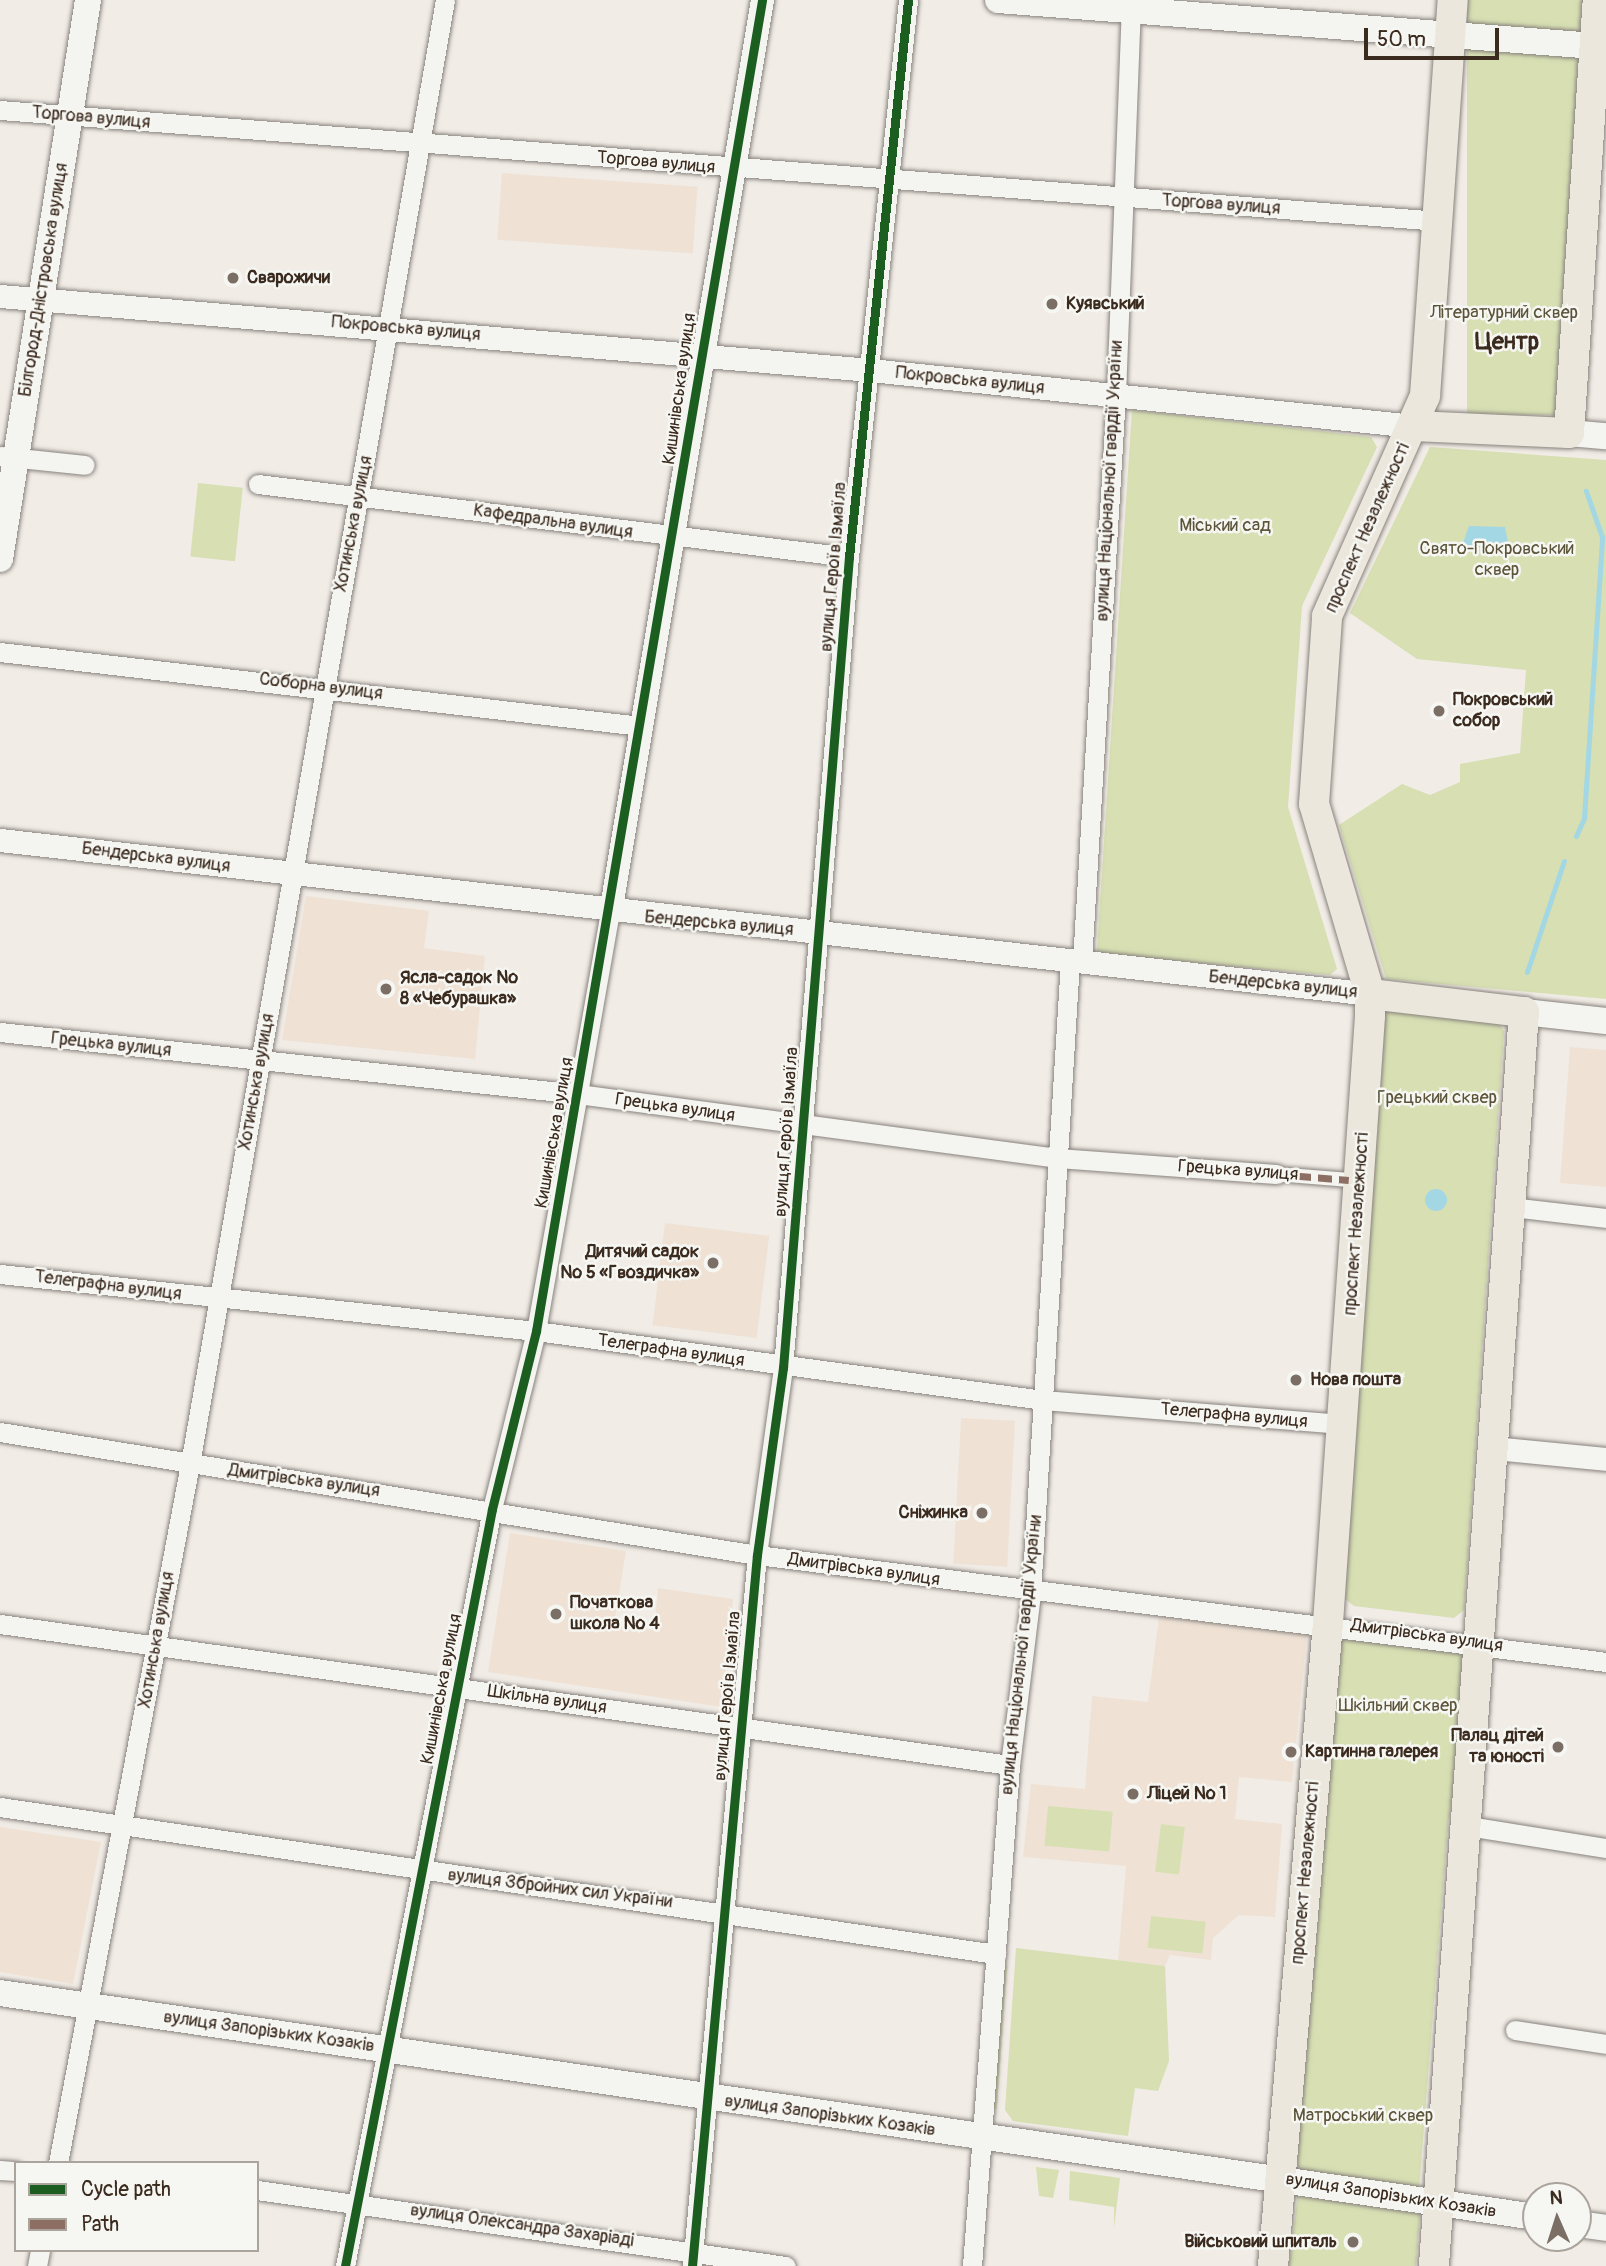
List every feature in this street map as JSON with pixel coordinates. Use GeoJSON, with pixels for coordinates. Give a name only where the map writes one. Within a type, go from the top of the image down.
{"type":"FeatureCollection","features":[{"type":"Feature","properties":{"kind":"main road","name":"Білгород-Дністровська вулиця"},"geometry":{"type":"LineString","coordinates":[[0,559],[8,456],[39,299],[88,0]]}},
{"type":"Feature","properties":{"kind":"main road"},"geometry":{"type":"LineString","coordinates":[[998,0],[1131,6],[1600,46]]}},
{"type":"Feature","properties":{"kind":"main road","name":"проспект Незалежності"},"geometry":{"type":"LineString","coordinates":[[1273,2266],[1328,1623],[1370,994],[1314,804],[1327,616],[1414,426],[1425,396],[1453,0]]}},
{"type":"Feature","properties":{"kind":"main road"},"geometry":{"type":"LineString","coordinates":[[1569,433],[1600,46],[1598,0]]}},
{"type":"Feature","properties":{"kind":"main road","name":"Покровська вулиця"},"geometry":{"type":"LineString","coordinates":[[1414,426],[1606,436]]}},
{"type":"Feature","properties":{"kind":"main road","name":"Бендерська вулиця"},"geometry":{"type":"LineString","coordinates":[[1370,994],[1606,1021]]}},
{"type":"Feature","properties":{"kind":"main road"},"geometry":{"type":"LineString","coordinates":[[1434,2266],[1468,1826],[1524,1012]]}},
{"type":"Feature","properties":{"kind":"main road","name":"вулиця Запорізьких Козаків"},"geometry":{"type":"LineString","coordinates":[[0,1993],[1522,2215]]}},
{"type":"Feature","properties":{"kind":"street","name":"Хотинська вулиця"},"geometry":{"type":"LineString","coordinates":[[58,2161],[190,1464],[323,687],[360,496],[445,0]]}},
{"type":"Feature","properties":{"kind":"street","name":"Кишинівська вулиця"},"geometry":{"type":"LineString","coordinates":[[345,2266],[492,1509],[536,1331],[675,538],[700,355],[762,0]]}},
{"type":"Feature","properties":{"kind":"street","name":"вулиця Героїв Ізмаїла"},"geometry":{"type":"LineString","coordinates":[[693,2259],[757,1555],[783,1368],[805,1127],[816,933],[849,557],[891,183],[908,0]]}},
{"type":"Feature","properties":{"kind":"street","name":"вулиця Національної гвардії України"},"geometry":{"type":"LineString","coordinates":[[972,2266],[1010,1765],[1031,1593],[1058,1158],[1076,961],[1116,396],[1120,198],[1131,6]]}},
{"type":"Feature","properties":{"kind":"street","name":"Торгова вулиця"},"geometry":{"type":"LineString","coordinates":[[0,110],[891,183],[1437,221]]}},
{"type":"Feature","properties":{"kind":"street","name":"Покровська вулиця"},"geometry":{"type":"LineString","coordinates":[[0,296],[870,370],[1414,426]]}},
{"type":"Feature","properties":{"kind":"street"},"geometry":{"type":"LineString","coordinates":[[8,456],[85,465]]}},
{"type":"Feature","properties":{"kind":"street","name":"Кафедральна вулиця"},"geometry":{"type":"LineString","coordinates":[[258,484],[675,538],[849,557]]}},
{"type":"Feature","properties":{"kind":"street","name":"Соборна вулиця"},"geometry":{"type":"LineString","coordinates":[[0,652],[323,687],[641,726]]}},
{"type":"Feature","properties":{"kind":"street","name":"Бендерська вулиця"},"geometry":{"type":"LineString","coordinates":[[0,840],[610,914],[816,933],[1370,994]]}},
{"type":"Feature","properties":{"kind":"street","name":"Грецька вулиця"},"geometry":{"type":"LineString","coordinates":[[0,1032],[578,1094],[805,1127],[1058,1158],[1349,1180]]}},
{"type":"Feature","properties":{"kind":"street"},"geometry":{"type":"LineString","coordinates":[[1511,1207],[1606,1218]]}},
{"type":"Feature","properties":{"kind":"street","name":"Телеграфна вулиця"},"geometry":{"type":"LineString","coordinates":[[0,1274],[219,1300],[536,1331],[783,1368],[1043,1400],[1342,1424]]}},
{"type":"Feature","properties":{"kind":"street","name":"Дмитрівська вулиця"},"geometry":{"type":"LineString","coordinates":[[0,1432],[190,1464],[492,1509],[757,1555],[1031,1593],[1328,1623],[1606,1662]]}},
{"type":"Feature","properties":{"kind":"street"},"geometry":{"type":"LineString","coordinates":[[1494,1448],[1606,1460]]}},
{"type":"Feature","properties":{"kind":"street","name":"Шкільна вулиця"},"geometry":{"type":"LineString","coordinates":[[0,1624],[156,1643],[741,1729],[1010,1765]]}},
{"type":"Feature","properties":{"kind":"street","name":"вулиця Збройних сил України"},"geometry":{"type":"LineString","coordinates":[[0,1807],[422,1871],[724,1911],[996,1954]]}},
{"type":"Feature","properties":{"kind":"street"},"geometry":{"type":"LineString","coordinates":[[1468,1826],[1606,1848]]}},
{"type":"Feature","properties":{"kind":"street"},"geometry":{"type":"LineString","coordinates":[[1515,2031],[1606,2044]]}},
{"type":"Feature","properties":{"kind":"street","name":"вулиця Олександра Захаріаді"},"geometry":{"type":"LineString","coordinates":[[259,2190],[358,2201],[693,2259],[786,2266]]}},
{"type":"Feature","properties":{"kind":"shaded area"},"geometry":{"type":"Polygon","coordinates":[[[502,173],[698,187],[693,254],[497,240],[502,173]]]}},
{"type":"Feature","properties":{"kind":"shaded area","name":"Ясла-садок № 8 «Чебурашка»"},"geometry":{"type":"Polygon","coordinates":[[[306,896],[429,911],[424,948],[485,956],[475,1059],[282,1040],[306,896]]]}},
{"type":"Feature","properties":{"kind":"shaded area"},"geometry":{"type":"Polygon","coordinates":[[[1570,1047],[1606,1050],[1606,1187],[1560,1183],[1570,1047]]]}},
{"type":"Feature","properties":{"kind":"shaded area","name":"Дитячий садок № 5 «Гвоздичка»"},"geometry":{"type":"Polygon","coordinates":[[[665,1223],[769,1236],[757,1338],[652,1325],[665,1223]]]}},
{"type":"Feature","properties":{"kind":"shaded area","name":"Сніжинка"},"geometry":{"type":"Polygon","coordinates":[[[961,1418],[1015,1421],[1007,1567],[953,1564],[961,1418]]]}},
{"type":"Feature","properties":{"kind":"shaded area","name":"Початкова школа № 4"},"geometry":{"type":"Polygon","coordinates":[[[510,1533],[626,1551],[614,1624],[654,1630],[658,1588],[733,1599],[722,1707],[488,1672],[510,1533]]]}},
{"type":"Feature","properties":{"kind":"shaded area","name":"Ліцей № 1"},"geometry":{"type":"Polygon","coordinates":[[[1159,1617],[1307,1633],[1292,1782],[1239,1777],[1235,1819],[1282,1824],[1275,1917],[1239,1915],[1213,1938],[1211,1960],[1170,1955],[1165,1966],[1118,1961],[1126,1866],[1023,1857],[1031,1784],[1085,1789],[1092,1696],[1148,1702],[1159,1617]]]}},
{"type":"Feature","properties":{"kind":"shaded area"},"geometry":{"type":"Polygon","coordinates":[[[0,1827],[101,1842],[73,1984],[0,1972],[0,1827]]]}},
{"type":"Feature","properties":{"kind":"green space","name":"Літературний сквер"},"geometry":{"type":"Polygon","coordinates":[[[1467,0],[1584,0],[1584,415],[1467,415],[1467,0]]]}},
{"type":"Feature","properties":{"kind":"green space","name":"Міський сад"},"geometry":{"type":"Polygon","coordinates":[[[1132,410],[1371,437],[1377,447],[1302,606],[1288,807],[1337,969],[1330,975],[1099,954],[1097,949],[1132,410]]]}},
{"type":"Feature","properties":{"kind":"green space","name":"Свято-Покровський сквер"},"geometry":{"type":"Polygon","coordinates":[[[1430,447],[1606,460],[1606,999],[1386,979],[1339,825],[1402,784],[1430,795],[1460,782],[1460,764],[1520,753],[1526,670],[1417,659],[1350,613],[1430,447]]]}},
{"type":"Feature","properties":{"kind":"green space"},"geometry":{"type":"Polygon","coordinates":[[[198,483],[243,488],[235,561],[190,557],[198,483]]]}},
{"type":"Feature","properties":{"kind":"green space","name":"Грецький сквер"},"geometry":{"type":"Polygon","coordinates":[[[1393,1011],[1499,1023],[1504,1031],[1464,1610],[1454,1618],[1354,1606],[1344,1598],[1383,1013],[1393,1011]]]}},
{"type":"Feature","properties":{"kind":"green space","name":"Матроський сквер"},"geometry":{"type":"Polygon","coordinates":[[[1328,1623],[1481,1643],[1448,1824],[1419,2190],[1301,2172],[1297,2165],[1328,1623]]]}},
{"type":"Feature","properties":{"kind":"green space"},"geometry":{"type":"Polygon","coordinates":[[[1048,1806],[1113,1812],[1109,1852],[1045,1846],[1048,1806]]]}},
{"type":"Feature","properties":{"kind":"green space"},"geometry":{"type":"Polygon","coordinates":[[[1161,1824],[1185,1827],[1179,1875],[1155,1872],[1161,1824]]]}},
{"type":"Feature","properties":{"kind":"green space"},"geometry":{"type":"Polygon","coordinates":[[[1151,1916],[1206,1922],[1202,1954],[1148,1948],[1151,1916]]]}},
{"type":"Feature","properties":{"kind":"green space"},"geometry":{"type":"Polygon","coordinates":[[[1016,1948],[1165,1966],[1169,2061],[1158,2091],[1135,2088],[1128,2136],[1013,2121],[1005,2110],[1016,1948]]]}},
{"type":"Feature","properties":{"kind":"green space"},"geometry":{"type":"Polygon","coordinates":[[[1007,1966],[997,2109],[992,2108],[1003,1967],[1007,1966]]]}},
{"type":"Feature","properties":{"kind":"green space"},"geometry":{"type":"Polygon","coordinates":[[[1036,2167],[1059,2170],[1053,2198],[1039,2196],[1036,2167]]]}},
{"type":"Feature","properties":{"kind":"green space"},"geometry":{"type":"Polygon","coordinates":[[[1070,2171],[1120,2178],[1114,2228],[1114,2207],[1069,2200],[1070,2171]]]}},
{"type":"Feature","properties":{"kind":"green space","name":"Військовий шпиталь"},"geometry":{"type":"Polygon","coordinates":[[[1298,2193],[1420,2213],[1416,2266],[1289,2266],[1298,2193]]]}},
{"type":"Feature","properties":{"kind":"water"},"geometry":{"type":"Polygon","coordinates":[[[1469,526],[1505,527],[1509,547],[1469,548],[1463,543],[1469,526]]]}},
{"type":"Feature","properties":{"kind":"water"},"geometry":{"type":"Polygon","coordinates":[[[1436,1189],[1444,1192],[1447,1200],[1444,1208],[1436,1211],[1428,1208],[1425,1200],[1428,1192],[1436,1189]]]}},
{"type":"Feature","properties":{"kind":"waterway"},"geometry":{"type":"LineString","coordinates":[[1576,836],[1584,818],[1602,537],[1586,491]]}},
{"type":"Feature","properties":{"kind":"waterway"},"geometry":{"type":"LineString","coordinates":[[1527,972],[1564,861]]}},
{"type":"Feature","properties":{"kind":"marked path"},"geometry":{"type":"LineString","coordinates":[[1276,1174],[1349,1180]]}},
{"type":"Feature","properties":{"kind":"cycle path"},"geometry":{"type":"LineString","coordinates":[[345,2266],[492,1509],[536,1331],[762,0]]}},
{"type":"Feature","properties":{"kind":"cycle path"},"geometry":{"type":"LineString","coordinates":[[692,2266],[757,1555],[783,1368],[849,557],[908,0]]}},
{"type":"Feature","properties":{"kind":"place","name":"Сварожичи"},"geometry":{"type":"Point","coordinates":[233,278]}},
{"type":"Feature","properties":{"kind":"place","name":"Куявський"},"geometry":{"type":"Point","coordinates":[1052,304]}},
{"type":"Feature","properties":{"kind":"place","name":"Покровський собор"},"geometry":{"type":"Point","coordinates":[1439,711]}},
{"type":"Feature","properties":{"kind":"place","name":"Ясла-садок № 8 «Чебурашка»"},"geometry":{"type":"Point","coordinates":[386,989]}},
{"type":"Feature","properties":{"kind":"place","name":"Дитячий садок № 5 «Гвоздичка»"},"geometry":{"type":"Point","coordinates":[713,1263]}},
{"type":"Feature","properties":{"kind":"place","name":"Нова пошта"},"geometry":{"type":"Point","coordinates":[1296,1380]}},
{"type":"Feature","properties":{"kind":"place","name":"Сніжинка"},"geometry":{"type":"Point","coordinates":[982,1513]}},
{"type":"Feature","properties":{"kind":"place","name":"Початкова школа № 4"},"geometry":{"type":"Point","coordinates":[556,1614]}},
{"type":"Feature","properties":{"kind":"place","name":"Палац дітей та юності"},"geometry":{"type":"Point","coordinates":[1558,1747]}},
{"type":"Feature","properties":{"kind":"place","name":"Картинна галерея"},"geometry":{"type":"Point","coordinates":[1291,1752]}},
{"type":"Feature","properties":{"kind":"place","name":"Ліцей № 1"},"geometry":{"type":"Point","coordinates":[1133,1794]}},
{"type":"Feature","properties":{"kind":"place","name":"Військовий шпиталь"},"geometry":{"type":"Point","coordinates":[1353,2242]}},
{"type":"Feature","properties":{"kind":"district","name":"Центр"},"geometry":{"type":"Point","coordinates":[1507,342]}},
{"type":"Feature","properties":{"kind":"park label","name":"Шкільний сквер"},"geometry":{"type":"Point","coordinates":[1398,1706]}}]}
